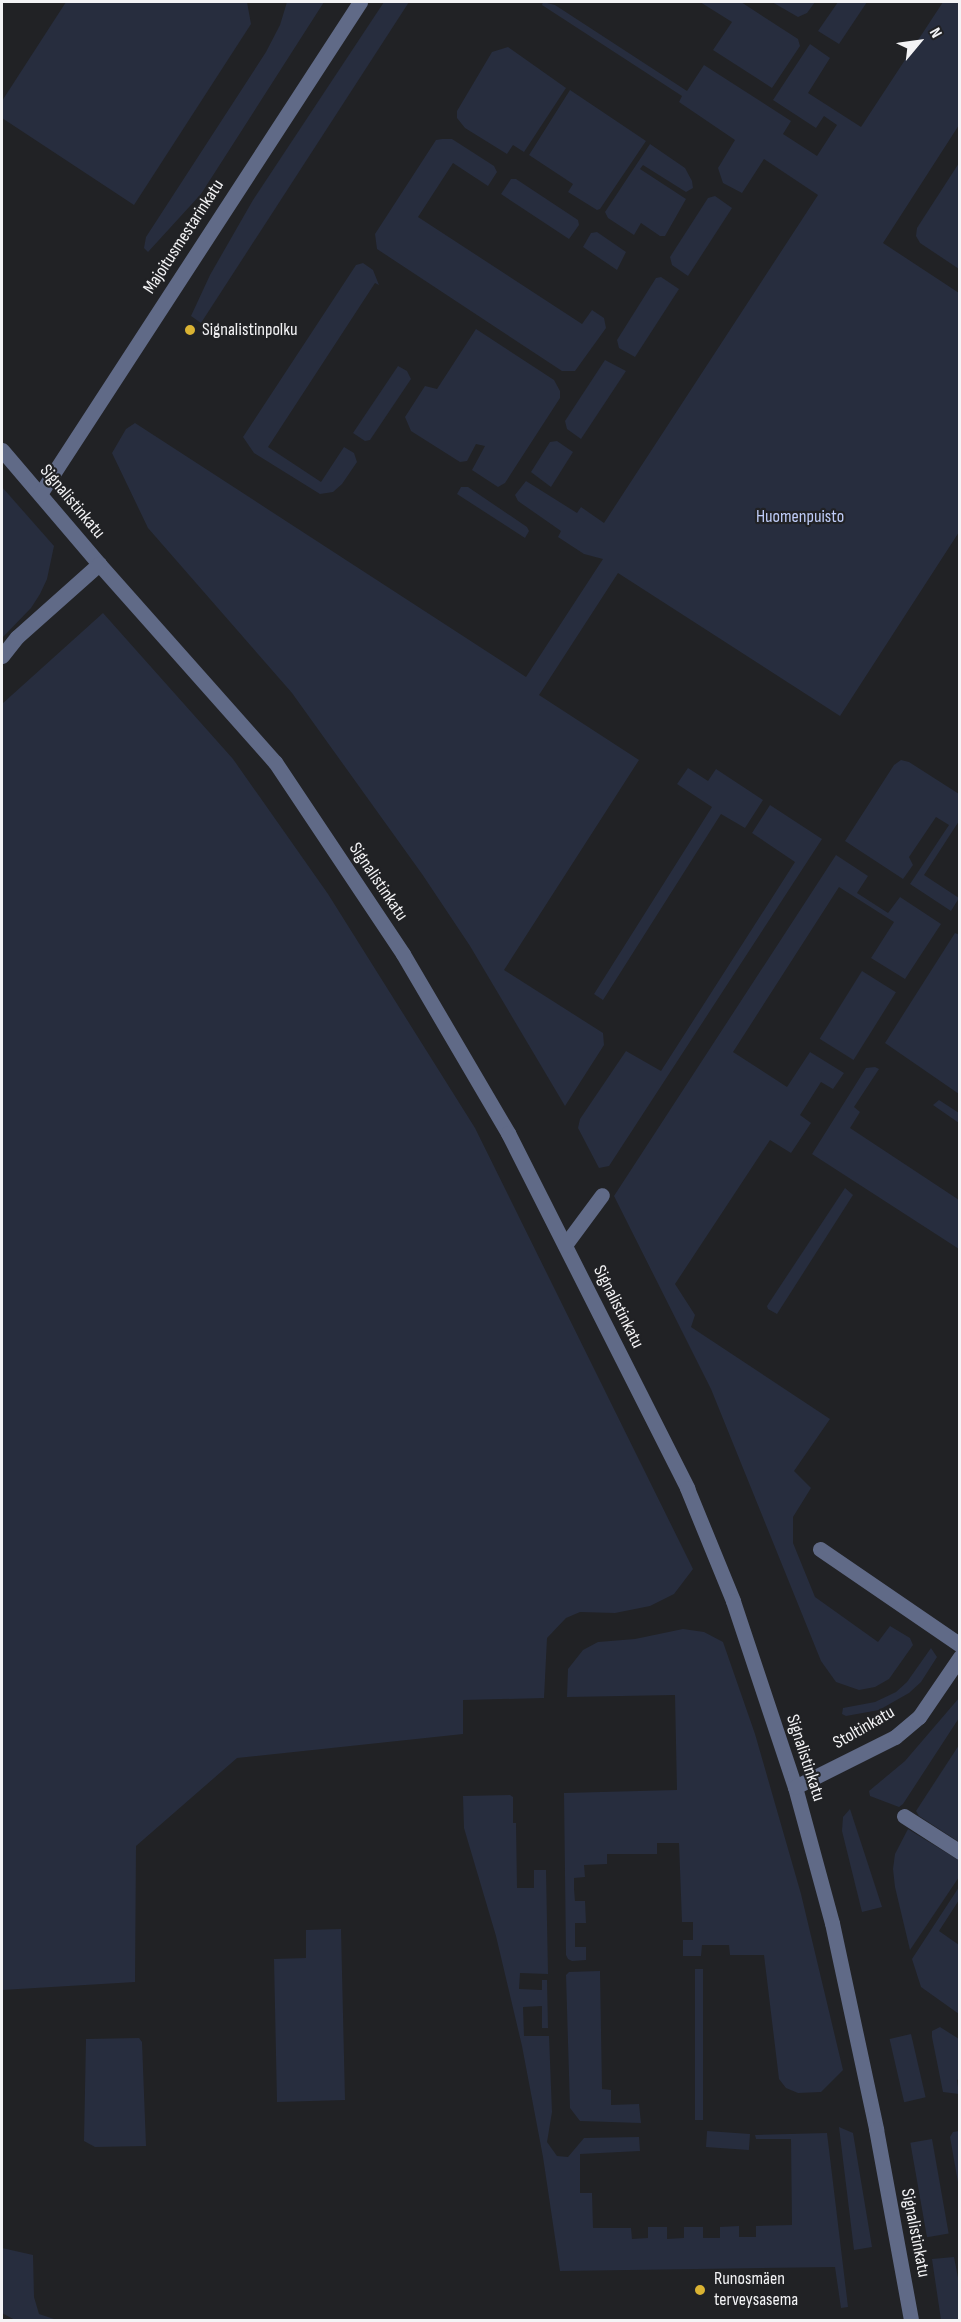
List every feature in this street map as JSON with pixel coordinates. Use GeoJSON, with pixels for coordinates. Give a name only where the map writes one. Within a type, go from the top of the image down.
{"type":"FeatureCollection","features":[{"type":"Feature","properties":{"kind":"street","name":"Majoitusmestarinkatu"},"geometry":{"type":"LineString","coordinates":[[40,494],[360,2]]}},
{"type":"Feature","properties":{"kind":"street","name":"Signalistinkatu"},"geometry":{"type":"LineString","coordinates":[[2,450],[99,564],[275,762],[403,954],[508,1133],[687,1488],[733,1601],[795,1787],[832,1923],[855,2025],[911,2320]]}},
{"type":"Feature","properties":{"kind":"street"},"geometry":{"type":"LineString","coordinates":[[2,656],[17,637],[99,564]]}},
{"type":"Feature","properties":{"kind":"street"},"geometry":{"type":"LineString","coordinates":[[565,1245],[602,1195]]}},
{"type":"Feature","properties":{"kind":"street"},"geometry":{"type":"LineString","coordinates":[[820,1549],[960,1645]]}},
{"type":"Feature","properties":{"kind":"street","name":"Stoltinkatu"},"geometry":{"type":"LineString","coordinates":[[795,1787],[895,1737],[919,1717],[960,1657]]}},
{"type":"Feature","properties":{"kind":"street"},"geometry":{"type":"LineString","coordinates":[[904,1816],[960,1852]]}},
{"type":"Feature","properties":{"kind":"green space"},"geometry":{"type":"Polygon","coordinates":[[[66,2],[247,2],[251,24],[134,205],[2,118],[2,101],[66,2]]]}},
{"type":"Feature","properties":{"kind":"green space"},"geometry":{"type":"Polygon","coordinates":[[[287,2],[324,2],[201,194],[148,252],[144,248],[146,237],[266,52],[280,25],[287,2]]]}},
{"type":"Feature","properties":{"kind":"green space"},"geometry":{"type":"Polygon","coordinates":[[[384,2],[409,2],[201,323],[191,316],[210,275],[253,200],[384,2]]]}},
{"type":"Feature","properties":{"kind":"green space","name":"Huomenpuisto"},"geometry":{"type":"Polygon","coordinates":[[[543,2],[555,5],[687,91],[704,65],[791,121],[783,134],[817,156],[837,125],[824,116],[816,128],[773,100],[810,44],[830,58],[808,93],[861,127],[943,2],[960,2],[959,125],[883,243],[959,293],[959,532],[840,716],[618,573],[539,695],[639,760],[504,970],[603,1033],[604,1045],[565,1106],[470,946],[422,874],[292,693],[148,528],[112,453],[126,429],[135,423],[526,677],[603,559],[584,554],[558,537],[561,531],[518,501],[515,495],[526,481],[577,513],[581,507],[604,523],[818,195],[764,159],[742,193],[723,183],[718,168],[735,140],[679,102],[682,96],[542,5],[543,2]]]}},
{"type":"Feature","properties":{"kind":"green space"},"geometry":{"type":"Polygon","coordinates":[[[700,2],[741,2],[798,39],[800,46],[772,88],[713,50],[732,22],[700,2]]]}},
{"type":"Feature","properties":{"kind":"green space"},"geometry":{"type":"Polygon","coordinates":[[[772,2],[815,2],[807,13],[798,17],[772,2]]]}},
{"type":"Feature","properties":{"kind":"green space"},"geometry":{"type":"Polygon","coordinates":[[[838,2],[867,2],[839,44],[818,31],[838,2]]]}},
{"type":"Feature","properties":{"kind":"green space"},"geometry":{"type":"Polygon","coordinates":[[[508,47],[566,88],[524,152],[513,145],[507,154],[465,128],[457,118],[457,111],[492,52],[508,47]]]}},
{"type":"Feature","properties":{"kind":"green space"},"geometry":{"type":"Polygon","coordinates":[[[570,90],[646,141],[600,209],[597,210],[568,192],[573,184],[529,155],[570,90]]]}},
{"type":"Feature","properties":{"kind":"green space"},"geometry":{"type":"Polygon","coordinates":[[[452,139],[494,166],[497,172],[488,186],[453,163],[418,217],[582,324],[592,310],[604,318],[606,328],[575,371],[562,371],[377,249],[375,234],[436,140],[452,139]]]}},
{"type":"Feature","properties":{"kind":"green space"},"geometry":{"type":"Polygon","coordinates":[[[650,144],[685,168],[692,181],[693,188],[686,192],[643,165],[640,169],[686,199],[665,236],[660,236],[641,223],[634,235],[608,218],[605,212],[650,144]]]}},
{"type":"Feature","properties":{"kind":"green space"},"geometry":{"type":"Polygon","coordinates":[[[959,163],[959,269],[920,243],[916,236],[917,228],[959,163]]]}},
{"type":"Feature","properties":{"kind":"green space"},"geometry":{"type":"Polygon","coordinates":[[[511,179],[516,179],[578,220],[579,225],[569,239],[501,194],[511,179]]]}},
{"type":"Feature","properties":{"kind":"green space"},"geometry":{"type":"Polygon","coordinates":[[[715,196],[732,208],[688,276],[672,265],[670,257],[708,198],[715,196]]]}},
{"type":"Feature","properties":{"kind":"green space"},"geometry":{"type":"Polygon","coordinates":[[[597,232],[626,252],[617,270],[583,247],[591,233],[597,232]]]}},
{"type":"Feature","properties":{"kind":"green space"},"geometry":{"type":"Polygon","coordinates":[[[363,263],[373,270],[379,285],[375,283],[268,447],[321,482],[344,447],[354,453],[357,462],[342,484],[333,492],[320,494],[254,453],[243,437],[356,265],[363,263]]]}},
{"type":"Feature","properties":{"kind":"green space"},"geometry":{"type":"Polygon","coordinates":[[[661,277],[679,289],[635,357],[619,348],[617,340],[656,278],[661,277]]]}},
{"type":"Feature","properties":{"kind":"green space"},"geometry":{"type":"Polygon","coordinates":[[[476,329],[554,380],[560,391],[560,398],[505,483],[498,487],[472,470],[485,446],[476,444],[467,461],[460,462],[411,431],[405,417],[425,386],[437,389],[476,329]]]}},
{"type":"Feature","properties":{"kind":"green space"},"geometry":{"type":"Polygon","coordinates":[[[605,360],[626,371],[581,439],[567,429],[565,421],[605,360]]]}},
{"type":"Feature","properties":{"kind":"green space"},"geometry":{"type":"Polygon","coordinates":[[[398,366],[407,371],[411,379],[370,440],[365,441],[353,433],[398,366]]]}},
{"type":"Feature","properties":{"kind":"green space"},"geometry":{"type":"Polygon","coordinates":[[[557,441],[573,452],[551,487],[531,472],[550,442],[557,441]]]}},
{"type":"Feature","properties":{"kind":"green space"},"geometry":{"type":"Polygon","coordinates":[[[2,487],[54,546],[47,579],[40,594],[31,608],[2,638],[2,487]]]}},
{"type":"Feature","properties":{"kind":"green space"},"geometry":{"type":"Polygon","coordinates":[[[461,487],[468,487],[527,527],[529,531],[525,538],[457,494],[461,487]]]}},
{"type":"Feature","properties":{"kind":"green space"},"geometry":{"type":"Polygon","coordinates":[[[103,613],[233,759],[328,894],[475,1128],[693,1569],[674,1594],[650,1606],[615,1613],[580,1612],[566,1618],[547,1638],[544,1698],[463,1700],[463,1734],[237,1758],[136,1846],[135,1982],[2,1990],[2,704],[103,613]]]}},
{"type":"Feature","properties":{"kind":"green space"},"geometry":{"type":"Polygon","coordinates":[[[901,760],[909,762],[959,794],[959,821],[924,875],[959,898],[951,911],[910,884],[949,825],[936,817],[909,857],[913,865],[903,879],[845,841],[894,765],[901,760]]]}},
{"type":"Feature","properties":{"kind":"green space"},"geometry":{"type":"Polygon","coordinates":[[[688,768],[708,781],[716,769],[763,800],[745,828],[721,814],[603,1000],[594,994],[712,807],[677,784],[688,768]]]}},
{"type":"Feature","properties":{"kind":"green space"},"geometry":{"type":"Polygon","coordinates":[[[770,805],[822,839],[609,1166],[599,1168],[578,1128],[580,1119],[626,1051],[661,1071],[795,862],[752,833],[770,805]]]}},
{"type":"Feature","properties":{"kind":"green space"},"geometry":{"type":"Polygon","coordinates":[[[836,855],[868,876],[857,893],[888,913],[900,897],[941,924],[905,979],[871,958],[894,922],[839,887],[733,1052],[787,1087],[810,1052],[844,1073],[833,1089],[821,1082],[800,1115],[811,1123],[791,1153],[770,1140],[675,1284],[695,1315],[691,1327],[830,1419],[794,1471],[811,1488],[793,1517],[793,1543],[815,1597],[878,1642],[890,1626],[910,1638],[913,1645],[889,1679],[875,1687],[859,1690],[836,1682],[821,1661],[711,1389],[614,1196],[836,855]]]}},
{"type":"Feature","properties":{"kind":"green space"},"geometry":{"type":"Polygon","coordinates":[[[955,933],[960,935],[959,1094],[885,1043],[955,933]]]}},
{"type":"Feature","properties":{"kind":"green space"},"geometry":{"type":"Polygon","coordinates":[[[862,971],[896,992],[854,1060],[820,1039],[862,971]]]}},
{"type":"Feature","properties":{"kind":"green space"},"geometry":{"type":"Polygon","coordinates":[[[866,1068],[879,1069],[854,1107],[860,1112],[850,1128],[959,1200],[959,1249],[812,1154],[866,1068]]]}},
{"type":"Feature","properties":{"kind":"green space"},"geometry":{"type":"Polygon","coordinates":[[[939,1100],[959,1113],[959,1123],[933,1105],[939,1100]]]}},
{"type":"Feature","properties":{"kind":"green space"},"geometry":{"type":"Polygon","coordinates":[[[845,1188],[853,1195],[777,1314],[768,1309],[767,1306],[845,1188]]]}},
{"type":"Feature","properties":{"kind":"green space"},"geometry":{"type":"Polygon","coordinates":[[[683,1629],[704,1632],[723,1642],[755,1734],[801,1894],[843,2070],[821,2092],[798,2093],[786,2088],[779,2079],[764,1955],[730,1955],[729,1945],[702,1945],[701,1956],[683,1956],[683,1940],[693,1940],[693,1922],[682,1922],[679,1843],[657,1843],[657,1854],[607,1854],[607,1864],[584,1865],[585,1877],[574,1878],[575,1901],[585,1901],[586,1923],[575,1923],[575,1947],[586,1947],[586,1960],[572,1961],[566,1955],[564,1793],[677,1790],[675,1695],[567,1697],[568,1669],[583,1650],[598,1642],[635,1639],[683,1629]]]}},
{"type":"Feature","properties":{"kind":"green space"},"geometry":{"type":"Polygon","coordinates":[[[931,1648],[937,1657],[921,1682],[909,1693],[879,1710],[846,1716],[842,1714],[843,1708],[875,1702],[896,1692],[907,1682],[931,1648]]]}},
{"type":"Feature","properties":{"kind":"green space"},"geometry":{"type":"Polygon","coordinates":[[[959,1698],[959,1718],[903,1804],[899,1807],[870,1796],[869,1791],[905,1761],[959,1698]]]}},
{"type":"Feature","properties":{"kind":"green space"},"geometry":{"type":"Polygon","coordinates":[[[959,1745],[959,1842],[919,1816],[916,1811],[959,1745]]]}},
{"type":"Feature","properties":{"kind":"green space"},"geometry":{"type":"Polygon","coordinates":[[[510,1795],[513,1797],[513,1823],[516,1823],[517,1888],[534,1888],[534,1870],[546,1870],[548,1974],[520,1973],[519,1989],[542,1990],[542,1980],[547,1980],[548,2028],[542,2028],[542,2006],[523,2007],[524,2036],[549,2036],[552,2112],[547,2142],[557,2156],[568,2157],[584,2138],[639,2137],[640,2151],[580,2154],[580,2193],[592,2193],[593,2228],[631,2228],[632,2239],[648,2238],[648,2227],[667,2227],[667,2239],[684,2238],[684,2227],[703,2227],[703,2238],[720,2238],[720,2227],[739,2226],[739,2237],[756,2237],[756,2226],[792,2225],[791,2139],[756,2139],[755,2135],[827,2133],[848,2307],[841,2308],[835,2267],[560,2271],[543,2157],[522,2046],[496,1936],[464,1828],[463,1796],[510,1795]]]}},
{"type":"Feature","properties":{"kind":"green space"},"geometry":{"type":"Polygon","coordinates":[[[850,1809],[882,1907],[862,1912],[842,1831],[843,1817],[850,1809]]]}},
{"type":"Feature","properties":{"kind":"green space"},"geometry":{"type":"Polygon","coordinates":[[[908,1829],[960,1861],[959,1877],[910,1950],[893,1869],[895,1854],[908,1829]]]}},
{"type":"Feature","properties":{"kind":"green space"},"geometry":{"type":"Polygon","coordinates":[[[959,1887],[959,1900],[939,1931],[959,1945],[959,2014],[921,1987],[912,1959],[959,1887]]]}},
{"type":"Feature","properties":{"kind":"green space"},"geometry":{"type":"Polygon","coordinates":[[[341,1929],[345,2100],[277,2102],[274,1959],[306,1958],[306,1930],[341,1929]]]}},
{"type":"Feature","properties":{"kind":"green space"},"geometry":{"type":"Polygon","coordinates":[[[695,1969],[703,1969],[703,2120],[695,2120],[695,1969]]]}},
{"type":"Feature","properties":{"kind":"green space"},"geometry":{"type":"Polygon","coordinates":[[[600,1971],[602,2089],[611,2090],[611,2105],[639,2104],[641,2123],[580,2121],[570,2108],[566,1975],[569,1972],[600,1971]]]}},
{"type":"Feature","properties":{"kind":"green space"},"geometry":{"type":"Polygon","coordinates":[[[940,2027],[959,2039],[959,2079],[957,2080],[959,2094],[943,2092],[932,2037],[932,2031],[940,2027]]]}},
{"type":"Feature","properties":{"kind":"green space"},"geometry":{"type":"Polygon","coordinates":[[[911,2034],[926,2097],[904,2102],[890,2039],[911,2034]]]}},
{"type":"Feature","properties":{"kind":"green space"},"geometry":{"type":"Polygon","coordinates":[[[139,2038],[142,2042],[146,2146],[95,2147],[84,2141],[86,2039],[139,2038]]]}},
{"type":"Feature","properties":{"kind":"green space"},"geometry":{"type":"Polygon","coordinates":[[[839,2127],[853,2133],[872,2247],[854,2250],[839,2127]]]}},
{"type":"Feature","properties":{"kind":"green space"},"geometry":{"type":"Polygon","coordinates":[[[707,2131],[750,2134],[749,2150],[706,2147],[707,2131]]]}},
{"type":"Feature","properties":{"kind":"green space"},"geometry":{"type":"Polygon","coordinates":[[[960,2131],[959,2188],[950,2137],[953,2132],[960,2131]]]}},
{"type":"Feature","properties":{"kind":"green space"},"geometry":{"type":"Polygon","coordinates":[[[932,2139],[949,2234],[927,2237],[910,2143],[932,2139]]]}},
{"type":"Feature","properties":{"kind":"green space"},"geometry":{"type":"Polygon","coordinates":[[[2,2248],[33,2255],[34,2297],[39,2314],[57,2320],[15,2320],[2,2313],[2,2248]]]}},
{"type":"Feature","properties":{"kind":"green space"},"geometry":{"type":"Polygon","coordinates":[[[954,2257],[959,2283],[959,2320],[941,2320],[932,2259],[954,2257]]]}},
{"type":"Feature","properties":{"kind":"place","name":"Signalistinpolku"},"geometry":{"type":"Point","coordinates":[190,330]}},
{"type":"Feature","properties":{"kind":"place","name":"Runosmäen terveysasema"},"geometry":{"type":"Point","coordinates":[700,2290]}}]}
